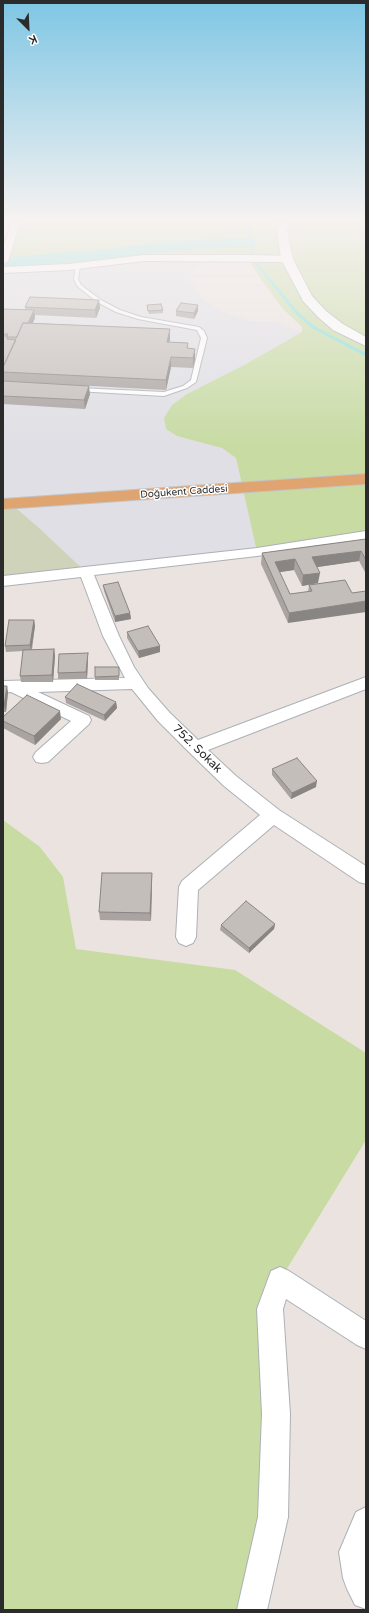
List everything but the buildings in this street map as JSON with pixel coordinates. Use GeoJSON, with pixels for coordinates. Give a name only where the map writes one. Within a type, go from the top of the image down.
{"type":"FeatureCollection","features":[{"type":"Feature","properties":{"kind":"main road","name":"Doğukent Caddesi"},"geometry":{"type":"LineString","coordinates":[[3,490],[366,465]]}},
{"type":"Feature","properties":{"kind":"main road","name":"Doğukent Caddesi"},"geometry":{"type":"LineString","coordinates":[[3,504],[366,479]]}},
{"type":"Feature","properties":{"kind":"street"},"geometry":{"type":"LineString","coordinates":[[306,296],[322,314],[338,327],[366,342]]}},
{"type":"Feature","properties":{"kind":"street"},"geometry":{"type":"LineString","coordinates":[[3,581],[257,552],[366,535]]}},
{"type":"Feature","properties":{"kind":"street","name":"752. Sokak"},"geometry":{"type":"LineString","coordinates":[[86,572],[111,636],[142,692],[164,717],[230,781],[273,815],[366,876]]}},
{"type":"Feature","properties":{"kind":"street"},"geometry":{"type":"LineString","coordinates":[[8,687],[137,683]]}},
{"type":"Feature","properties":{"kind":"street"},"geometry":{"type":"LineString","coordinates":[[195,748],[366,683]]}},
{"type":"Feature","properties":{"kind":"street"},"geometry":{"type":"LineString","coordinates":[[8,687],[83,720],[42,757]]}},
{"type":"Feature","properties":{"kind":"street"},"geometry":{"type":"LineString","coordinates":[[186,937],[189,887],[273,815]]}},
{"type":"Feature","properties":{"kind":"street"},"geometry":{"type":"LineString","coordinates":[[252,1610],[273,1517],[276,1414],[270,1309],[280,1280],[366,1336]]}},
{"type":"Feature","properties":{"kind":"street"},"geometry":{"type":"LineString","coordinates":[[366,1522],[354,1552],[358,1578],[366,1594]]}},
{"type":"Feature","properties":{"kind":"lane"},"geometry":{"type":"LineString","coordinates":[[70,389],[164,394],[185,387],[194,381],[204,338],[199,329],[140,318],[118,311],[93,296]]}},
{"type":"Feature","properties":{"kind":"shaded area"},"geometry":{"type":"Polygon","coordinates":[[[3,296],[201,296],[221,311],[250,321],[274,322],[302,332],[246,364],[187,394],[177,436],[222,448],[236,458],[257,552],[86,572],[38,527],[3,497],[3,296]]]}},
{"type":"Feature","properties":{"kind":"green space"},"geometry":{"type":"Polygon","coordinates":[[[273,296],[366,296],[366,535],[257,552],[236,458],[222,448],[177,436],[166,429],[164,418],[172,405],[187,394],[246,364],[302,332],[302,327],[283,309],[273,296]]]}},
{"type":"Feature","properties":{"kind":"green space"},"geometry":{"type":"Polygon","coordinates":[[[3,497],[38,527],[86,572],[3,581],[3,497]]]}},
{"type":"Feature","properties":{"kind":"green space"},"geometry":{"type":"Polygon","coordinates":[[[3,820],[40,847],[63,877],[76,949],[235,970],[366,1053],[366,1140],[280,1280],[276,1414],[252,1610],[3,1610],[3,820]]]}},
{"type":"Feature","properties":{"kind":"waterway"},"geometry":{"type":"LineString","coordinates":[[283,296],[297,313],[313,327],[366,355]]}}]}
